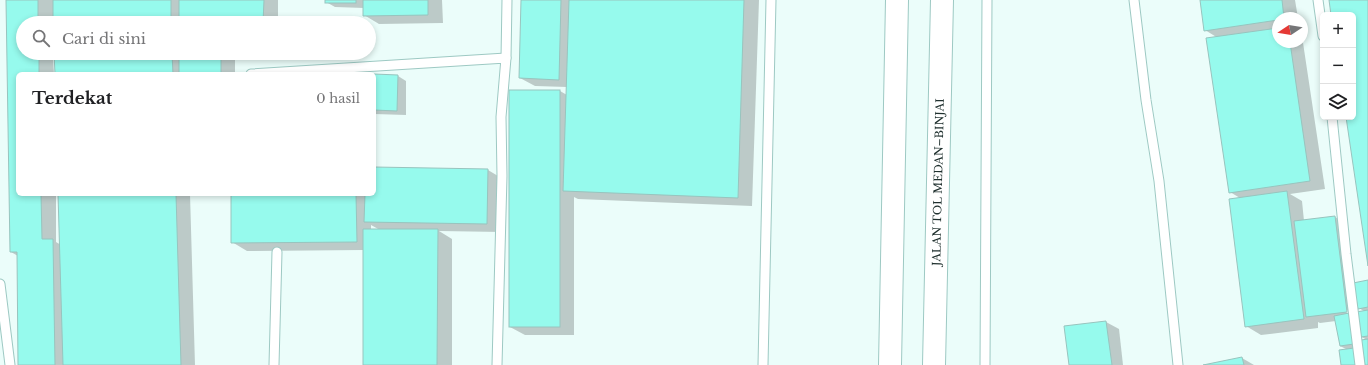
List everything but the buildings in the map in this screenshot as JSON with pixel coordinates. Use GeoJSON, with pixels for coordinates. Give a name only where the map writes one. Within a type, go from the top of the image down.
{"type":"FeatureCollection","features":[{"type":"Feature","properties":{"kind":"highway"},"geometry":{"type":"LineString","coordinates":[[890,365],[897,0]]}},
{"type":"Feature","properties":{"kind":"highway","name":"JALAN TOL MEDAN–BINJAI"},"geometry":{"type":"LineString","coordinates":[[934,365],[942,0]]}},
{"type":"Feature","properties":{"kind":"lane"},"geometry":{"type":"LineString","coordinates":[[497,365],[502,176],[501,117],[506,58],[507,0]]}},
{"type":"Feature","properties":{"kind":"lane"},"geometry":{"type":"LineString","coordinates":[[763,365],[771,0]]}},
{"type":"Feature","properties":{"kind":"lane"},"geometry":{"type":"LineString","coordinates":[[985,365],[987,0]]}},
{"type":"Feature","properties":{"kind":"lane"},"geometry":{"type":"LineString","coordinates":[[1134,0],[1146,100],[1160,181],[1178,365]]}},
{"type":"Feature","properties":{"kind":"lane"},"geometry":{"type":"LineString","coordinates":[[1318,0],[1320,14]]}},
{"type":"Feature","properties":{"kind":"lane"},"geometry":{"type":"LineString","coordinates":[[283,72],[506,58]]}},
{"type":"Feature","properties":{"kind":"lane"},"geometry":{"type":"LineString","coordinates":[[1332,120],[1346,254],[1360,365]]}},
{"type":"Feature","properties":{"kind":"lane"},"geometry":{"type":"LineString","coordinates":[[274,365],[277,252]]}},
{"type":"Feature","properties":{"kind":"lane"},"geometry":{"type":"LineString","coordinates":[[0,284],[10,365]]}}]}
